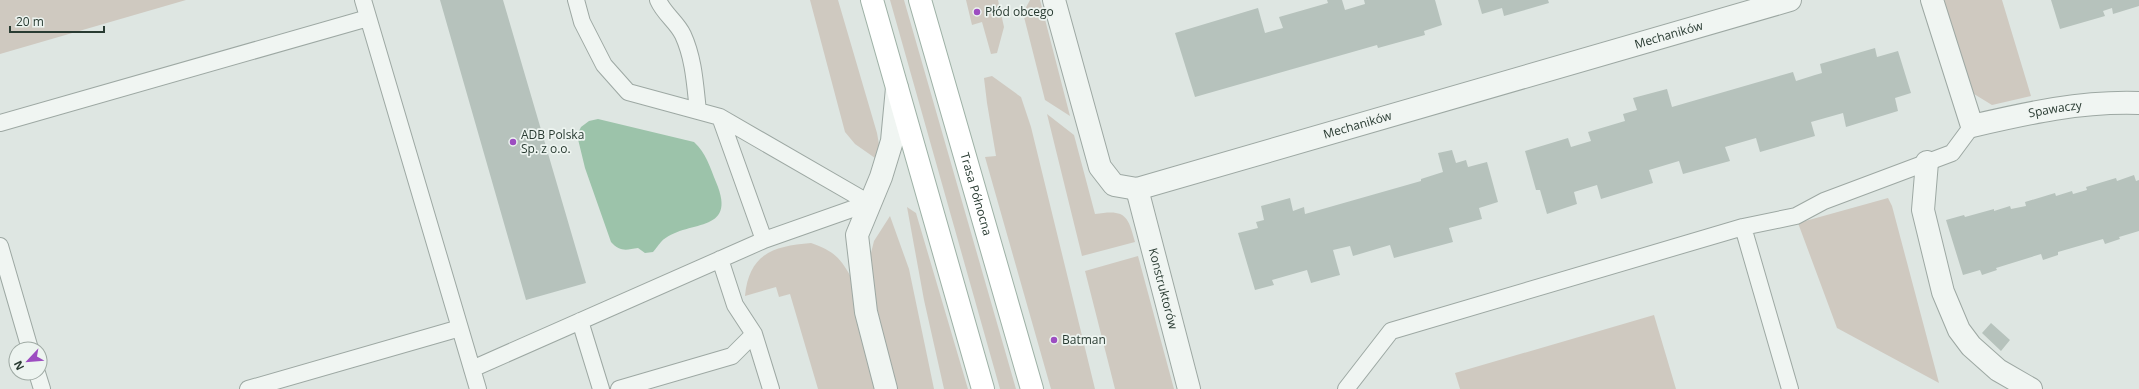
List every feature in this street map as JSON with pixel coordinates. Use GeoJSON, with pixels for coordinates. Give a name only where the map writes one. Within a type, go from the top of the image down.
{"type":"FeatureCollection","features":[{"type":"Feature","properties":{"kind":"main road"},"geometry":{"type":"LineString","coordinates":[[872,0],[983,389]]}},
{"type":"Feature","properties":{"kind":"main road","name":"Trasa Północna"},"geometry":{"type":"LineString","coordinates":[[920,0],[1032,389]]}},
{"type":"Feature","properties":{"kind":"street","name":"Mechaników"},"geometry":{"type":"LineString","coordinates":[[1054,0],[1100,168],[1114,185],[1137,189],[1790,0]]}},
{"type":"Feature","properties":{"kind":"street"},"geometry":{"type":"LineString","coordinates":[[1932,0],[1972,126]]}},
{"type":"Feature","properties":{"kind":"street"},"geometry":{"type":"LineString","coordinates":[[886,389],[866,312],[857,235],[881,177],[892,142],[897,87]]}},
{"type":"Feature","properties":{"kind":"street","name":"Spawaczy"},"geometry":{"type":"LineString","coordinates":[[1972,126],[2036,110],[2068,105],[2097,102],[2139,103]]}},
{"type":"Feature","properties":{"kind":"street"},"geometry":{"type":"LineString","coordinates":[[1927,162],[1924,210],[1943,292],[1957,325],[1971,346],[1998,370],[2031,389]]}},
{"type":"Feature","properties":{"kind":"street","name":"Konstruktorów"},"geometry":{"type":"LineString","coordinates":[[1137,189],[1189,389]]}},
{"type":"Feature","properties":{"kind":"lane"},"geometry":{"type":"LineString","coordinates":[[363,0],[478,389]]}},
{"type":"Feature","properties":{"kind":"lane"},"geometry":{"type":"LineString","coordinates":[[576,0],[582,22],[604,64],[628,92],[720,117],[869,203]]}},
{"type":"Feature","properties":{"kind":"lane"},"geometry":{"type":"LineString","coordinates":[[658,0],[661,8],[683,34],[693,64],[698,111]]}},
{"type":"Feature","properties":{"kind":"lane"},"geometry":{"type":"LineString","coordinates":[[0,123],[368,18]]}},
{"type":"Feature","properties":{"kind":"lane"},"geometry":{"type":"LineString","coordinates":[[720,117],[764,240]]}},
{"type":"Feature","properties":{"kind":"lane"},"geometry":{"type":"LineString","coordinates":[[1346,389],[1391,331],[1744,227],[1796,216],[1824,200],[1952,153],[1972,126]]}},
{"type":"Feature","properties":{"kind":"lane"},"geometry":{"type":"LineString","coordinates":[[472,369],[764,240],[869,203]]}},
{"type":"Feature","properties":{"kind":"lane"},"geometry":{"type":"LineString","coordinates":[[1744,227],[1790,389]]}},
{"type":"Feature","properties":{"kind":"lane"},"geometry":{"type":"LineString","coordinates":[[0,246],[28,341]]}},
{"type":"Feature","properties":{"kind":"lane"},"geometry":{"type":"LineString","coordinates":[[720,259],[735,305],[754,334],[771,389]]}},
{"type":"Feature","properties":{"kind":"lane"},"geometry":{"type":"LineString","coordinates":[[580,321],[600,389]]}},
{"type":"Feature","properties":{"kind":"lane"},"geometry":{"type":"LineString","coordinates":[[248,389],[460,328]]}},
{"type":"Feature","properties":{"kind":"lane"},"geometry":{"type":"LineString","coordinates":[[618,389],[732,356],[754,334]]}},
{"type":"Feature","properties":{"kind":"shaded area"},"geometry":{"type":"Polygon","coordinates":[[[0,0],[186,0],[0,54],[0,0]]]}},
{"type":"Feature","properties":{"kind":"shaded area"},"geometry":{"type":"Polygon","coordinates":[[[810,0],[838,0],[877,133],[880,150],[875,158],[855,144],[845,132],[810,0]]]}},
{"type":"Feature","properties":{"kind":"shaded area"},"geometry":{"type":"Polygon","coordinates":[[[890,0],[904,0],[1016,389],[1000,389],[890,0]]]}},
{"type":"Feature","properties":{"kind":"shaded area"},"geometry":{"type":"Polygon","coordinates":[[[966,0],[998,0],[1004,27],[997,53],[991,54],[982,22],[972,25],[966,0]]]}},
{"type":"Feature","properties":{"kind":"shaded area"},"geometry":{"type":"Polygon","coordinates":[[[1030,0],[1040,0],[1070,116],[1045,100],[1023,13],[1030,0]]]}},
{"type":"Feature","properties":{"kind":"shaded area"},"geometry":{"type":"Polygon","coordinates":[[[1944,0],[2002,0],[2031,96],[1992,105],[1974,94],[1966,78],[1944,0]]]}},
{"type":"Feature","properties":{"kind":"shaded area"},"geometry":{"type":"Polygon","coordinates":[[[992,76],[1021,97],[1031,127],[1095,389],[1051,389],[985,157],[996,156],[984,78],[992,76]]]}},
{"type":"Feature","properties":{"kind":"shaded area"},"geometry":{"type":"Polygon","coordinates":[[[1047,114],[1074,135],[1095,214],[1113,212],[1124,216],[1130,226],[1135,242],[1082,256],[1047,114]]]}},
{"type":"Feature","properties":{"kind":"shaded area"},"geometry":{"type":"Polygon","coordinates":[[[598,119],[694,142],[702,151],[707,160],[721,199],[720,211],[715,218],[706,223],[671,235],[661,242],[653,252],[645,253],[638,248],[623,250],[614,245],[611,242],[585,168],[577,135],[581,127],[589,121],[598,119]]]}},
{"type":"Feature","properties":{"kind":"shaded area"},"geometry":{"type":"Polygon","coordinates":[[[1888,198],[1892,206],[1939,383],[1837,328],[1798,223],[1888,198]]]}},
{"type":"Feature","properties":{"kind":"shaded area"},"geometry":{"type":"Polygon","coordinates":[[[907,207],[916,213],[968,389],[944,389],[924,300],[907,207]]]}},
{"type":"Feature","properties":{"kind":"shaded area"},"geometry":{"type":"Polygon","coordinates":[[[890,216],[909,269],[934,389],[895,389],[875,299],[869,261],[874,241],[890,216]]]}},
{"type":"Feature","properties":{"kind":"shaded area"},"geometry":{"type":"Polygon","coordinates":[[[811,243],[835,255],[851,277],[875,389],[818,389],[790,294],[779,297],[776,287],[745,296],[747,282],[752,270],[765,255],[774,250],[785,247],[811,243]]]}},
{"type":"Feature","properties":{"kind":"shaded area"},"geometry":{"type":"Polygon","coordinates":[[[1138,256],[1174,389],[1115,389],[1085,271],[1138,256]]]}},
{"type":"Feature","properties":{"kind":"shaded area"},"geometry":{"type":"Polygon","coordinates":[[[1654,315],[1676,389],[1460,389],[1455,373],[1654,315]]]}},
{"type":"Feature","properties":{"kind":"building","name":"ADB Polska Sp. z o.o."},"geometry":{"type":"Polygon","coordinates":[[[440,0],[503,0],[586,283],[526,300],[440,0]]]}},
{"type":"Feature","properties":{"kind":"building"},"geometry":{"type":"Polygon","coordinates":[[[1327,0],[1342,0],[1345,10],[1365,4],[1364,0],[1435,0],[1442,25],[1424,31],[1425,35],[1378,48],[1377,45],[1195,97],[1175,33],[1258,8],[1265,33],[1283,28],[1279,17],[1328,3],[1327,0]]]}},
{"type":"Feature","properties":{"kind":"building"},"geometry":{"type":"Polygon","coordinates":[[[1478,0],[1548,0],[1549,3],[1504,16],[1502,8],[1482,14],[1478,0]]]}},
{"type":"Feature","properties":{"kind":"building"},"geometry":{"type":"Polygon","coordinates":[[[2051,0],[2139,0],[2139,6],[2113,14],[2112,8],[2103,11],[2105,16],[2060,29],[2051,0]]]}},
{"type":"Feature","properties":{"kind":"building"},"geometry":{"type":"Polygon","coordinates":[[[1875,48],[1877,57],[1898,51],[1911,93],[1895,98],[1898,111],[1846,127],[1843,113],[1811,122],[1815,136],[1760,152],[1756,138],[1725,147],[1730,161],[1683,174],[1679,161],[1649,170],[1653,183],[1601,199],[1597,185],[1574,192],[1577,204],[1547,214],[1540,190],[1536,190],[1525,151],[1568,138],[1571,147],[1591,141],[1588,132],[1625,121],[1623,114],[1637,110],[1633,98],[1667,89],[1672,107],[1793,72],[1796,81],[1822,73],[1820,64],[1875,48]]]}},
{"type":"Feature","properties":{"kind":"building"},"geometry":{"type":"Polygon","coordinates":[[[1452,150],[1456,163],[1466,160],[1468,167],[1487,162],[1498,202],[1479,208],[1482,219],[1449,228],[1453,242],[1394,258],[1390,245],[1353,256],[1350,246],[1333,250],[1340,275],[1311,283],[1307,270],[1272,280],[1274,285],[1255,290],[1238,233],[1258,228],[1256,222],[1264,220],[1261,206],[1290,198],[1293,211],[1304,207],[1305,214],[1421,181],[1421,179],[1443,172],[1438,153],[1452,150]]]}},
{"type":"Feature","properties":{"kind":"building"},"geometry":{"type":"Polygon","coordinates":[[[2134,175],[2136,181],[2139,180],[2139,231],[2119,237],[2120,239],[2105,244],[2103,239],[2058,252],[2058,255],[2043,260],[2041,254],[1996,268],[1997,270],[1982,275],[1980,270],[1963,275],[1946,220],[1964,215],[1965,217],[1994,209],[1994,211],[2010,206],[2011,209],[2026,206],[2025,202],[2055,193],[2056,196],[2072,191],[2073,194],[2087,190],[2086,187],[2116,178],[2117,181],[2134,175]]]}},
{"type":"Feature","properties":{"kind":"building"},"geometry":{"type":"Polygon","coordinates":[[[1991,323],[2010,340],[2001,351],[1982,333],[1991,323]]]}},
{"type":"Feature","properties":{"kind":"place","name":"Płód obcego"},"geometry":{"type":"Point","coordinates":[977,12]}},
{"type":"Feature","properties":{"kind":"place","name":"ADB Polska Sp. z o.o."},"geometry":{"type":"Point","coordinates":[513,142]}},
{"type":"Feature","properties":{"kind":"place","name":"Batman"},"geometry":{"type":"Point","coordinates":[1054,340]}}]}
